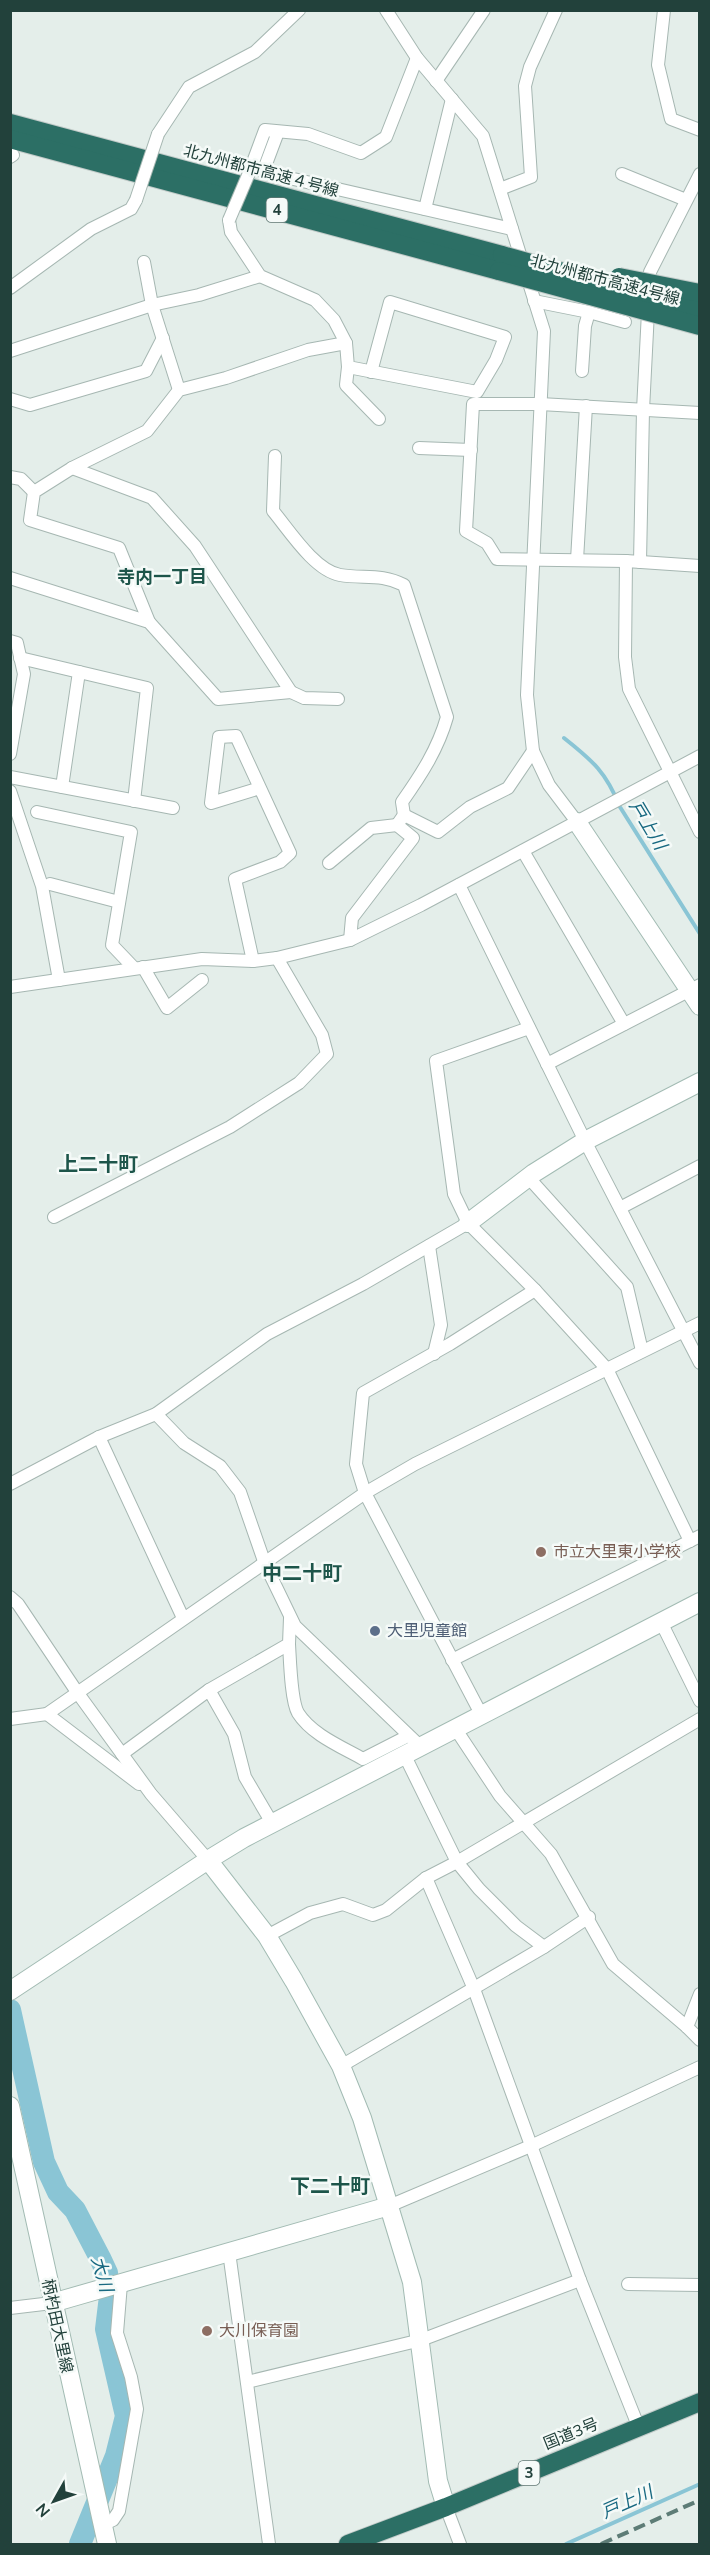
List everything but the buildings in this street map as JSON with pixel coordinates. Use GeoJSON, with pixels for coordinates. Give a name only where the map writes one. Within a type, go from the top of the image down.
{"type":"FeatureCollection","features":[{"type":"Feature","properties":{"kind":"highway","name":"北九州都市高速４号線"},"geometry":{"type":"LineString","coordinates":[[10,123],[57,144],[500,263]]}},
{"type":"Feature","properties":{"kind":"highway","name":"北九州都市高速４号線"},"geometry":{"type":"LineString","coordinates":[[11,150],[57,144]]}},
{"type":"Feature","properties":{"kind":"highway","name":"北九州都市高速4号線"},"geometry":{"type":"LineString","coordinates":[[500,263],[551,269],[699,310]]}},
{"type":"Feature","properties":{"kind":"highway","name":"北九州都市高速4号線"},"geometry":{"type":"LineString","coordinates":[[500,263],[699,326]]}},
{"type":"Feature","properties":{"kind":"highway"},"geometry":{"type":"LineString","coordinates":[[551,269],[630,278],[699,292]]}},
{"type":"Feature","properties":{"kind":"highway","name":"国道3号"},"geometry":{"type":"LineString","coordinates":[[349,2543],[446,2507],[699,2402]]}},
{"type":"Feature","properties":{"kind":"street"},"geometry":{"type":"LineString","coordinates":[[10,288],[91,229],[131,209],[158,134],[189,87],[255,52],[299,10]]}},
{"type":"Feature","properties":{"kind":"street"},"geometry":{"type":"LineString","coordinates":[[386,10],[417,58],[483,136],[544,331],[527,695],[533,751],[549,785],[578,822],[694,988],[699,1006]]}},
{"type":"Feature","properties":{"kind":"street"},"geometry":{"type":"LineString","coordinates":[[436,81],[484,10]]}},
{"type":"Feature","properties":{"kind":"street"},"geometry":{"type":"LineString","coordinates":[[500,189],[531,177],[525,86],[530,67],[556,10]]}},
{"type":"Feature","properties":{"kind":"street"},"geometry":{"type":"LineString","coordinates":[[664,10],[658,65],[671,119],[699,130]]}},
{"type":"Feature","properties":{"kind":"street"},"geometry":{"type":"LineString","coordinates":[[379,419],[346,385],[348,367],[346,342],[334,320],[315,300],[260,276],[231,232],[229,220],[265,130],[308,134],[361,153],[386,137],[417,58]]}},
{"type":"Feature","properties":{"kind":"street"},"geometry":{"type":"LineString","coordinates":[[425,209],[452,99]]}},
{"type":"Feature","properties":{"kind":"street"},"geometry":{"type":"LineString","coordinates":[[278,132],[263,172],[512,229]]}},
{"type":"Feature","properties":{"kind":"street"},"geometry":{"type":"LineString","coordinates":[[622,174],[686,200]]}},
{"type":"Feature","properties":{"kind":"street"},"geometry":{"type":"LineString","coordinates":[[640,562],[643,410],[650,272],[699,174]]}},
{"type":"Feature","properties":{"kind":"street"},"geometry":{"type":"LineString","coordinates":[[144,262],[152,305],[179,390]]}},
{"type":"Feature","properties":{"kind":"street"},"geometry":{"type":"LineString","coordinates":[[10,351],[152,305],[199,295],[260,276]]}},
{"type":"Feature","properties":{"kind":"street"},"geometry":{"type":"LineString","coordinates":[[534,301],[625,322]]}},
{"type":"Feature","properties":{"kind":"street"},"geometry":{"type":"LineString","coordinates":[[348,367],[371,372],[477,392],[496,360],[505,337],[390,302],[371,372]]}},
{"type":"Feature","properties":{"kind":"street"},"geometry":{"type":"LineString","coordinates":[[582,371],[585,326],[589,312]]}},
{"type":"Feature","properties":{"kind":"street"},"geometry":{"type":"LineString","coordinates":[[10,399],[30,405],[146,371],[163,338]]}},
{"type":"Feature","properties":{"kind":"street"},"geometry":{"type":"LineString","coordinates":[[291,692],[218,699],[149,622],[118,548],[30,520],[34,492],[72,468],[147,431],[179,390],[226,378],[308,350],[346,342]]}},
{"type":"Feature","properties":{"kind":"street"},"geometry":{"type":"LineString","coordinates":[[699,413],[540,404],[473,404],[466,531],[487,543],[497,559],[626,561],[699,566]]}},
{"type":"Feature","properties":{"kind":"street"},"geometry":{"type":"LineString","coordinates":[[577,560],[586,406]]}},
{"type":"Feature","properties":{"kind":"street"},"geometry":{"type":"LineString","coordinates":[[419,448],[471,450]]}},
{"type":"Feature","properties":{"kind":"street"},"geometry":{"type":"LineString","coordinates":[[275,456],[273,511],[314,561],[338,575],[389,578],[404,585],[447,717],[442,735],[423,771],[402,802],[400,820],[413,838],[352,918],[350,940]]}},
{"type":"Feature","properties":{"kind":"street"},"geometry":{"type":"LineString","coordinates":[[72,468],[152,498],[195,546],[291,692],[304,699],[338,699]]}},
{"type":"Feature","properties":{"kind":"street"},"geometry":{"type":"LineString","coordinates":[[10,477],[21,478],[34,492]]}},
{"type":"Feature","properties":{"kind":"street"},"geometry":{"type":"LineString","coordinates":[[626,561],[625,657],[629,689],[699,832]]}},
{"type":"Feature","properties":{"kind":"street"},"geometry":{"type":"LineString","coordinates":[[10,578],[149,622]]}},
{"type":"Feature","properties":{"kind":"street"},"geometry":{"type":"LineString","coordinates":[[10,641],[16,643],[24,674],[10,754]]}},
{"type":"Feature","properties":{"kind":"street"},"geometry":{"type":"LineString","coordinates":[[20,658],[147,688],[134,801]]}},
{"type":"Feature","properties":{"kind":"street"},"geometry":{"type":"LineString","coordinates":[[63,787],[79,672]]}},
{"type":"Feature","properties":{"kind":"street"},"geometry":{"type":"LineString","coordinates":[[253,961],[236,879],[280,862],[290,853],[260,788],[236,736],[219,737],[211,802],[260,788]]}},
{"type":"Feature","properties":{"kind":"street"},"geometry":{"type":"LineString","coordinates":[[329,863],[371,828],[400,820],[438,832],[470,807],[508,788],[533,751]]}},
{"type":"Feature","properties":{"kind":"street"},"geometry":{"type":"LineString","coordinates":[[10,987],[201,959],[253,961],[277,958],[350,940],[459,885],[699,756]]}},
{"type":"Feature","properties":{"kind":"street"},"geometry":{"type":"LineString","coordinates":[[10,777],[173,808]]}},
{"type":"Feature","properties":{"kind":"street"},"geometry":{"type":"LineString","coordinates":[[10,791],[42,886],[59,980]]}},
{"type":"Feature","properties":{"kind":"street"},"geometry":{"type":"LineString","coordinates":[[37,812],[131,832],[112,945],[139,967],[167,1008],[202,980]]}},
{"type":"Feature","properties":{"kind":"street"},"geometry":{"type":"LineString","coordinates":[[523,850],[624,1024]]}},
{"type":"Feature","properties":{"kind":"street"},"geometry":{"type":"LineString","coordinates":[[50,884],[119,902]]}},
{"type":"Feature","properties":{"kind":"street"},"geometry":{"type":"LineString","coordinates":[[459,885],[585,1141],[699,1363]]}},
{"type":"Feature","properties":{"kind":"street"},"geometry":{"type":"LineString","coordinates":[[54,1216],[230,1127],[299,1083],[327,1054],[322,1035],[277,958]]}},
{"type":"Feature","properties":{"kind":"street"},"geometry":{"type":"LineString","coordinates":[[547,1064],[694,988]]}},
{"type":"Feature","properties":{"kind":"street"},"geometry":{"type":"LineString","coordinates":[[452,1660],[695,1538],[607,1369],[535,1290],[468,1223],[454,1194],[436,1061],[529,1028]]}},
{"type":"Feature","properties":{"kind":"street"},"geometry":{"type":"LineString","coordinates":[[10,1484],[99,1437],[156,1414],[267,1334],[363,1284],[468,1223],[528,1178],[585,1141],[699,1082]]}},
{"type":"Feature","properties":{"kind":"street"},"geometry":{"type":"LineString","coordinates":[[620,1208],[699,1166]]}},
{"type":"Feature","properties":{"kind":"street"},"geometry":{"type":"LineString","coordinates":[[528,1178],[627,1287],[642,1351]]}},
{"type":"Feature","properties":{"kind":"street"},"geometry":{"type":"LineString","coordinates":[[429,1246],[441,1325],[434,1354]]}},
{"type":"Feature","properties":{"kind":"street"},"geometry":{"type":"LineString","coordinates":[[481,1714],[365,1493],[356,1464],[363,1393],[434,1354],[535,1290]]}},
{"type":"Feature","properties":{"kind":"street"},"geometry":{"type":"LineString","coordinates":[[10,1719],[47,1713],[365,1493],[415,1464],[699,1323]]}},
{"type":"Feature","properties":{"kind":"street"},"geometry":{"type":"LineString","coordinates":[[156,1414],[184,1443],[220,1466],[233,1481],[240,1492],[265,1564],[295,1626],[411,1745],[457,1862],[479,1889],[516,1926],[544,1947]]}},
{"type":"Feature","properties":{"kind":"street"},"geometry":{"type":"LineString","coordinates":[[99,1437],[183,1618]]}},
{"type":"Feature","properties":{"kind":"street"},"geometry":{"type":"LineString","coordinates":[[10,1597],[18,1604],[77,1692],[152,1794],[208,1860],[267,1936],[341,2066],[362,2118],[412,2282],[438,2481],[460,2544]]}},
{"type":"Feature","properties":{"kind":"street"},"geometry":{"type":"LineString","coordinates":[[291,1616],[289,1644],[291,1679],[297,1712],[311,1728],[363,1759],[411,1745],[455,1728],[699,1602]]}},
{"type":"Feature","properties":{"kind":"street"},"geometry":{"type":"LineString","coordinates":[[660,1622],[699,1701]]}},
{"type":"Feature","properties":{"kind":"street"},"geometry":{"type":"LineString","coordinates":[[122,1754],[209,1690],[289,1644]]}},
{"type":"Feature","properties":{"kind":"street"},"geometry":{"type":"LineString","coordinates":[[209,1690],[234,1734],[245,1777],[272,1823]]}},
{"type":"Feature","properties":{"kind":"street"},"geometry":{"type":"LineString","coordinates":[[47,1713],[152,1794]]}},
{"type":"Feature","properties":{"kind":"street"},"geometry":{"type":"LineString","coordinates":[[267,1936],[310,1913],[343,1904],[374,1915],[386,1910],[426,1878],[699,1719]]}},
{"type":"Feature","properties":{"kind":"street"},"geometry":{"type":"LineString","coordinates":[[455,1728],[500,1796],[522,1824],[551,1854],[589,1917],[613,1964],[699,2040]]}},
{"type":"Feature","properties":{"kind":"street"},"geometry":{"type":"LineString","coordinates":[[10,1991],[208,1860],[411,1745]]}},
{"type":"Feature","properties":{"kind":"street"},"geometry":{"type":"LineString","coordinates":[[426,1878],[474,1989],[533,2145],[580,2280],[639,2428]]}},
{"type":"Feature","properties":{"kind":"street"},"geometry":{"type":"LineString","coordinates":[[341,2066],[544,1947],[589,1917]]}},
{"type":"Feature","properties":{"kind":"street"},"geometry":{"type":"LineString","coordinates":[[687,2027],[699,1994]]}},
{"type":"Feature","properties":{"kind":"street"},"geometry":{"type":"LineString","coordinates":[[10,2308],[52,2303],[389,2206],[533,2145],[699,2067]]}},
{"type":"Feature","properties":{"kind":"street","name":"柄杓田大里線"},"geometry":{"type":"LineString","coordinates":[[10,2106],[16,2156],[107,2544]]}},
{"type":"Feature","properties":{"kind":"street"},"geometry":{"type":"LineString","coordinates":[[229,2252],[269,2544]]}},
{"type":"Feature","properties":{"kind":"street"},"geometry":{"type":"LineString","coordinates":[[247,2382],[421,2340],[580,2280]]}},
{"type":"Feature","properties":{"kind":"street"},"geometry":{"type":"LineString","coordinates":[[628,2284],[699,2285]]}},
{"type":"Feature","properties":{"kind":"street"},"geometry":{"type":"LineString","coordinates":[[102,2525],[113,2520],[119,2511],[137,2409],[131,2378],[117,2333],[114,2286]]}},
{"type":"Feature","properties":{"kind":"waterway","name":"戸上川"},"geometry":{"type":"LineString","coordinates":[[564,738],[591,761],[604,776],[620,807],[700,934]]}},
{"type":"Feature","properties":{"kind":"waterway","name":"大川"},"geometry":{"type":"LineString","coordinates":[[10,2010],[44,2162],[58,2192],[75,2210],[107,2273],[110,2296],[106,2329],[126,2416],[116,2456],[80,2544]]}},
{"type":"Feature","properties":{"kind":"waterway","name":"戸上川"},"geometry":{"type":"LineString","coordinates":[[566,2544],[700,2484]]}},
{"type":"Feature","properties":{"kind":"railway"},"geometry":{"type":"LineString","coordinates":[[601,2544],[700,2500]]}},
{"type":"Feature","properties":{"kind":"place","name":"市立大里東小学校"},"geometry":{"type":"Point","coordinates":[541,1552]}},
{"type":"Feature","properties":{"kind":"place","name":"大里児童館"},"geometry":{"type":"Point","coordinates":[375,1631]}},
{"type":"Feature","properties":{"kind":"place","name":"大川保育園"},"geometry":{"type":"Point","coordinates":[207,2331]}},
{"type":"Feature","properties":{"kind":"district","name":"寺内一丁目"},"geometry":{"type":"Point","coordinates":[162,577]}},
{"type":"Feature","properties":{"kind":"district","name":"上二十町"},"geometry":{"type":"Point","coordinates":[98,1164]}},
{"type":"Feature","properties":{"kind":"district","name":"中二十町"},"geometry":{"type":"Point","coordinates":[302,1573]}},
{"type":"Feature","properties":{"kind":"district","name":"下二十町"},"geometry":{"type":"Point","coordinates":[330,2186]}}]}
